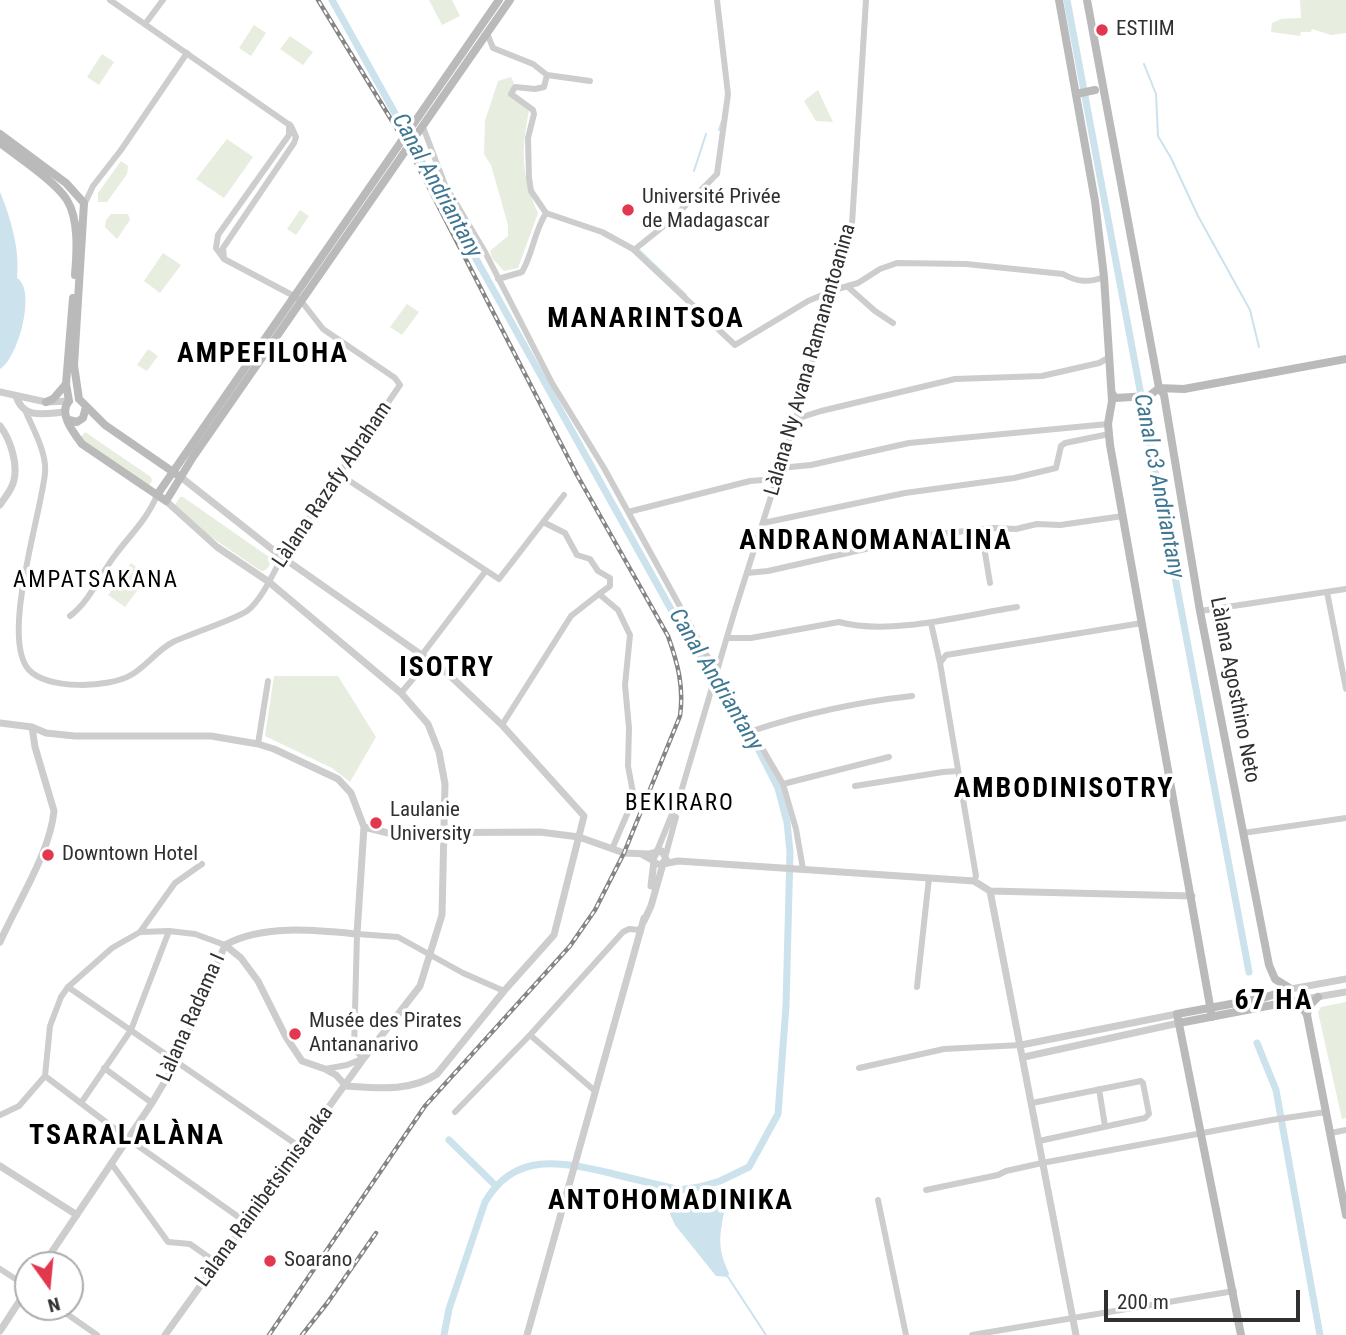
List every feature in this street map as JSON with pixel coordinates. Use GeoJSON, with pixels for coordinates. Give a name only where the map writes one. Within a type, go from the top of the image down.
{"type":"FeatureCollection","features":[{"type":"Feature","properties":{"kind":"main road"},"geometry":{"type":"LineString","coordinates":[[79,400],[69,401],[64,412],[82,444],[166,501],[184,480],[193,457],[406,144],[420,115],[499,0]]}},
{"type":"Feature","properties":{"kind":"main road"},"geometry":{"type":"LineString","coordinates":[[406,144],[423,127],[510,0]]}},
{"type":"Feature","properties":{"kind":"main road"},"geometry":{"type":"LineString","coordinates":[[1059,0],[1095,201],[1104,277],[1112,397],[1109,434],[1211,1012]]}},
{"type":"Feature","properties":{"kind":"main road","name":"Làlana Agosthino Neto"},"geometry":{"type":"LineString","coordinates":[[1087,0],[1157,394],[1269,965],[1275,979],[1292,989]]}},
{"type":"Feature","properties":{"kind":"main road"},"geometry":{"type":"LineString","coordinates":[[1075,90],[1095,90],[1101,81]]}},
{"type":"Feature","properties":{"kind":"main road"},"geometry":{"type":"LineString","coordinates":[[0,134],[66,183],[83,208],[74,365],[79,400],[105,425],[184,480]]}},
{"type":"Feature","properties":{"kind":"main road"},"geometry":{"type":"LineString","coordinates":[[0,143],[29,165],[77,212],[83,208]]}},
{"type":"Feature","properties":{"kind":"main road"},"geometry":{"type":"LineString","coordinates":[[70,206],[78,197]]}},
{"type":"Feature","properties":{"kind":"main road"},"geometry":{"type":"LineString","coordinates":[[69,401],[66,384],[76,266],[76,243],[70,206]]}},
{"type":"Feature","properties":{"kind":"main road"},"geometry":{"type":"LineString","coordinates":[[157,495],[298,299]]}},
{"type":"Feature","properties":{"kind":"main road"},"geometry":{"type":"LineString","coordinates":[[1112,397],[1134,398],[1346,361]]}},
{"type":"Feature","properties":{"kind":"main road"},"geometry":{"type":"LineString","coordinates":[[46,402],[53,399],[66,384]]}},
{"type":"Feature","properties":{"kind":"main road"},"geometry":{"type":"LineString","coordinates":[[69,420],[76,422],[83,418],[86,407]]}},
{"type":"Feature","properties":{"kind":"main road"},"geometry":{"type":"LineString","coordinates":[[1292,989],[1288,998],[1307,1015],[1346,1215]]}},
{"type":"Feature","properties":{"kind":"main road"},"geometry":{"type":"LineString","coordinates":[[1241,1335],[1178,1019],[1292,989]]}},
{"type":"Feature","properties":{"kind":"main road"},"geometry":{"type":"LineString","coordinates":[[1307,1015],[1313,1000],[1318,997]]}},
{"type":"Feature","properties":{"kind":"main road"},"geometry":{"type":"LineString","coordinates":[[1211,1012],[1293,1002]]}},
{"type":"Feature","properties":{"kind":"street"},"geometry":{"type":"LineString","coordinates":[[110,0],[290,125],[296,137],[223,248],[224,259]]}},
{"type":"Feature","properties":{"kind":"street"},"geometry":{"type":"LineString","coordinates":[[145,24],[163,0]]}},
{"type":"Feature","properties":{"kind":"street","name":"Làlana Ny Avana Ramanantoanina"},"geometry":{"type":"LineString","coordinates":[[662,853],[796,419],[852,224],[866,0]]}},
{"type":"Feature","properties":{"kind":"street"},"geometry":{"type":"LineString","coordinates":[[636,248],[670,220],[717,174],[728,94],[718,3]]}},
{"type":"Feature","properties":{"kind":"street"},"geometry":{"type":"LineString","coordinates":[[487,33],[493,48],[533,64],[547,75],[590,81]]}},
{"type":"Feature","properties":{"kind":"street"},"geometry":{"type":"LineString","coordinates":[[83,208],[93,186],[187,53]]}},
{"type":"Feature","properties":{"kind":"street"},"geometry":{"type":"LineString","coordinates":[[547,75],[544,86],[535,89],[515,87],[511,94],[533,110],[534,114],[528,138],[531,191],[545,211],[636,248],[734,345],[808,301],[848,287],[897,263],[966,264],[1063,274],[1073,280],[1093,281],[1104,277]]}},
{"type":"Feature","properties":{"kind":"street"},"geometry":{"type":"LineString","coordinates":[[290,125],[289,135],[216,240],[216,248],[224,259],[298,299]]}},
{"type":"Feature","properties":{"kind":"street"},"geometry":{"type":"LineString","coordinates":[[423,127],[445,185],[476,235],[552,383],[604,468],[717,674],[783,784],[796,828],[803,869]]}},
{"type":"Feature","properties":{"kind":"street"},"geometry":{"type":"LineString","coordinates":[[78,197],[93,186]]}},
{"type":"Feature","properties":{"kind":"street"},"geometry":{"type":"LineString","coordinates":[[498,279],[522,272],[545,211]]}},
{"type":"Feature","properties":{"kind":"street"},"geometry":{"type":"LineString","coordinates":[[848,287],[875,312],[893,324]]}},
{"type":"Feature","properties":{"kind":"street","name":"Làlana Razafy Abraham"},"geometry":{"type":"LineString","coordinates":[[26,412],[44,461],[45,472],[26,564],[17,640],[24,663],[38,677],[50,681],[81,684],[120,680],[133,675],[168,645],[248,610],[401,385],[395,378],[323,329],[298,299]]}},
{"type":"Feature","properties":{"kind":"street"},"geometry":{"type":"LineString","coordinates":[[796,419],[955,379],[1042,376],[1099,363],[1110,357]]}},
{"type":"Feature","properties":{"kind":"street"},"geometry":{"type":"LineString","coordinates":[[0,392],[46,402],[69,401]]}},
{"type":"Feature","properties":{"kind":"street"},"geometry":{"type":"LineString","coordinates":[[16,396],[26,412],[64,412]]}},
{"type":"Feature","properties":{"kind":"street"},"geometry":{"type":"LineString","coordinates":[[32,425],[35,414]]}},
{"type":"Feature","properties":{"kind":"street"},"geometry":{"type":"LineString","coordinates":[[780,468],[821,463],[909,443],[1108,424]]}},
{"type":"Feature","properties":{"kind":"street"},"geometry":{"type":"LineString","coordinates":[[0,426],[8,438],[15,473],[10,490],[0,505]]}},
{"type":"Feature","properties":{"kind":"street"},"geometry":{"type":"LineString","coordinates":[[763,523],[905,493],[1014,478],[1051,470],[1059,464],[1060,446],[1109,434]]}},
{"type":"Feature","properties":{"kind":"street"},"geometry":{"type":"LineString","coordinates":[[339,474],[499,579],[564,495]]}},
{"type":"Feature","properties":{"kind":"street"},"geometry":{"type":"LineString","coordinates":[[628,512],[750,481],[776,479]]}},
{"type":"Feature","properties":{"kind":"street"},"geometry":{"type":"LineString","coordinates":[[140,932],[195,934],[225,945],[241,958],[258,981],[286,1037],[302,1060],[336,1075],[346,1086],[408,1087],[426,1082],[437,1074],[504,991],[554,935],[584,820],[582,812],[502,725],[446,672],[282,557],[184,480]]}},
{"type":"Feature","properties":{"kind":"street"},"geometry":{"type":"LineString","coordinates":[[0,489],[10,490]]}},
{"type":"Feature","properties":{"kind":"street"},"geometry":{"type":"LineString","coordinates":[[70,617],[81,608],[114,555],[145,518],[157,495]]}},
{"type":"Feature","properties":{"kind":"street","name":"Làlana Rainibetsimisaraka"},"geometry":{"type":"LineString","coordinates":[[165,1335],[364,1058],[419,986],[443,915],[445,784],[439,752],[428,724],[401,693],[269,582],[217,547],[166,501]]}},
{"type":"Feature","properties":{"kind":"street"},"geometry":{"type":"LineString","coordinates":[[747,573],[768,571],[927,535],[981,529],[1016,529],[1037,524],[1060,525],[1123,516]]}},
{"type":"Feature","properties":{"kind":"street"},"geometry":{"type":"LineString","coordinates":[[502,725],[571,616],[610,586],[610,578],[597,571],[590,559],[578,555],[565,533],[543,522]]}},
{"type":"Feature","properties":{"kind":"street"},"geometry":{"type":"LineString","coordinates":[[981,529],[990,583]]}},
{"type":"Feature","properties":{"kind":"street"},"geometry":{"type":"LineString","coordinates":[[421,656],[485,572]]}},
{"type":"Feature","properties":{"kind":"street"},"geometry":{"type":"LineString","coordinates":[[1200,611],[1346,589]]}},
{"type":"Feature","properties":{"kind":"street"},"geometry":{"type":"LineString","coordinates":[[1327,592],[1346,689]]}},
{"type":"Feature","properties":{"kind":"street"},"geometry":{"type":"LineString","coordinates":[[599,594],[618,610],[630,635],[625,685],[629,728],[628,766],[634,798],[612,849]]}},
{"type":"Feature","properties":{"kind":"street"},"geometry":{"type":"LineString","coordinates":[[727,638],[751,638],[839,622],[852,625],[931,623],[1017,607]]}},
{"type":"Feature","properties":{"kind":"street"},"geometry":{"type":"LineString","coordinates":[[931,623],[976,876],[974,881]]}},
{"type":"Feature","properties":{"kind":"street"},"geometry":{"type":"LineString","coordinates":[[940,663],[946,655],[1142,623]]}},
{"type":"Feature","properties":{"kind":"street"},"geometry":{"type":"LineString","coordinates":[[401,693],[428,661]]}},
{"type":"Feature","properties":{"kind":"street"},"geometry":{"type":"LineString","coordinates":[[258,744],[268,681]]}},
{"type":"Feature","properties":{"kind":"street"},"geometry":{"type":"LineString","coordinates":[[752,732],[775,724],[881,700],[912,696]]}},
{"type":"Feature","properties":{"kind":"street"},"geometry":{"type":"LineString","coordinates":[[0,723],[75,736],[211,736],[258,744],[338,779],[351,793],[364,827],[354,1050],[364,1058],[347,1065],[325,1069]]}},
{"type":"Feature","properties":{"kind":"street"},"geometry":{"type":"LineString","coordinates":[[0,942],[45,844],[53,818],[54,811],[35,747],[32,727]]}},
{"type":"Feature","properties":{"kind":"street"},"geometry":{"type":"LineString","coordinates":[[783,784],[890,757]]}},
{"type":"Feature","properties":{"kind":"street"},"geometry":{"type":"LineString","coordinates":[[855,786],[958,771]]}},
{"type":"Feature","properties":{"kind":"street"},"geometry":{"type":"LineString","coordinates":[[1243,833],[1346,818]]}},
{"type":"Feature","properties":{"kind":"street"},"geometry":{"type":"LineString","coordinates":[[364,827],[388,833],[540,832],[579,837],[612,849],[641,854],[662,853],[678,861]]}},
{"type":"Feature","properties":{"kind":"street"},"geometry":{"type":"LineString","coordinates":[[527,1335],[644,921],[651,889],[654,854],[662,853]]}},
{"type":"Feature","properties":{"kind":"street"},"geometry":{"type":"LineString","coordinates":[[644,921],[666,861],[662,853]]}},
{"type":"Feature","properties":{"kind":"street"},"geometry":{"type":"LineString","coordinates":[[641,854],[657,864],[678,861],[974,881],[990,891],[1192,896]]}},
{"type":"Feature","properties":{"kind":"street"},"geometry":{"type":"LineString","coordinates":[[0,1115],[19,1106],[45,1076],[50,1026],[68,987],[104,954],[140,932],[175,883],[202,864]]}},
{"type":"Feature","properties":{"kind":"street"},"geometry":{"type":"LineString","coordinates":[[917,987],[929,878]]}},
{"type":"Feature","properties":{"kind":"street"},"geometry":{"type":"LineString","coordinates":[[990,891],[1076,1335]]}},
{"type":"Feature","properties":{"kind":"street"},"geometry":{"type":"LineString","coordinates":[[225,945],[238,937],[304,929],[398,937],[463,973],[504,991]]}},
{"type":"Feature","properties":{"kind":"street"},"geometry":{"type":"LineString","coordinates":[[455,1112],[530,1035],[623,932],[641,930]]}},
{"type":"Feature","properties":{"kind":"street"},"geometry":{"type":"LineString","coordinates":[[81,1103],[131,1030],[169,931]]}},
{"type":"Feature","properties":{"kind":"street","name":"Làlana Radama I"},"geometry":{"type":"LineString","coordinates":[[52,1251],[152,1103],[177,1061],[225,945]]}},
{"type":"Feature","properties":{"kind":"street"},"geometry":{"type":"LineString","coordinates":[[1292,989],[1346,979]]}},
{"type":"Feature","properties":{"kind":"street"},"geometry":{"type":"LineString","coordinates":[[68,987],[300,1147]]}},
{"type":"Feature","properties":{"kind":"street"},"geometry":{"type":"LineString","coordinates":[[1293,1002],[1346,992]]}},
{"type":"Feature","properties":{"kind":"street"},"geometry":{"type":"LineString","coordinates":[[859,1068],[944,1049],[1021,1045],[1178,1019]]}},
{"type":"Feature","properties":{"kind":"street"},"geometry":{"type":"LineString","coordinates":[[1024,1057],[1178,1019]]}},
{"type":"Feature","properties":{"kind":"street"},"geometry":{"type":"LineString","coordinates":[[530,1035],[595,1091]]}},
{"type":"Feature","properties":{"kind":"street"},"geometry":{"type":"LineString","coordinates":[[104,1068],[152,1103]]}},
{"type":"Feature","properties":{"kind":"street"},"geometry":{"type":"LineString","coordinates":[[45,1076],[247,1223]]}},
{"type":"Feature","properties":{"kind":"street"},"geometry":{"type":"LineString","coordinates":[[1032,1102],[1142,1081],[1149,1114],[1147,1118],[1039,1141]]}},
{"type":"Feature","properties":{"kind":"street"},"geometry":{"type":"LineString","coordinates":[[1099,1089],[1105,1126]]}},
{"type":"Feature","properties":{"kind":"street"},"geometry":{"type":"LineString","coordinates":[[926,1190],[1042,1163],[1291,1116],[1326,1112]]}},
{"type":"Feature","properties":{"kind":"street"},"geometry":{"type":"LineString","coordinates":[[1331,1133],[1346,1130]]}},
{"type":"Feature","properties":{"kind":"street"},"geometry":{"type":"LineString","coordinates":[[111,1163],[168,1242],[190,1244],[217,1263]]}},
{"type":"Feature","properties":{"kind":"street"},"geometry":{"type":"LineString","coordinates":[[0,1166],[77,1214]]}},
{"type":"Feature","properties":{"kind":"street"},"geometry":{"type":"LineString","coordinates":[[878,1200],[906,1335]]}},
{"type":"Feature","properties":{"kind":"street"},"geometry":{"type":"LineString","coordinates":[[972,1335],[1074,1320],[1234,1291]]}},
{"type":"Feature","properties":{"kind":"street"},"geometry":{"type":"LineString","coordinates":[[0,1331],[14,1310]]}},
{"type":"Feature","properties":{"kind":"street"},"geometry":{"type":"LineString","coordinates":[[77,1321],[97,1335]]}},
{"type":"Feature","properties":{"kind":"shaded area"},"geometry":{"type":"Polygon","coordinates":[[[429,0],[452,0],[460,16],[442,25],[429,0]]]}},
{"type":"Feature","properties":{"kind":"shaded area"},"geometry":{"type":"Polygon","coordinates":[[[1300,0],[1346,0],[1346,33],[1331,35],[1312,29],[1311,32],[1301,32],[1300,36],[1271,32],[1272,23],[1281,19],[1301,18],[1300,0]]]}},
{"type":"Feature","properties":{"kind":"shaded area"},"geometry":{"type":"Polygon","coordinates":[[[254,25],[266,33],[251,56],[239,48],[254,25]]]}},
{"type":"Feature","properties":{"kind":"shaded area"},"geometry":{"type":"Polygon","coordinates":[[[290,36],[313,52],[303,65],[280,49],[290,36]]]}},
{"type":"Feature","properties":{"kind":"shaded area"},"geometry":{"type":"Polygon","coordinates":[[[102,54],[114,62],[99,85],[87,77],[102,54]]]}},
{"type":"Feature","properties":{"kind":"shaded area"},"geometry":{"type":"Polygon","coordinates":[[[511,77],[514,83],[510,92],[529,111],[524,163],[528,187],[538,213],[518,268],[504,271],[492,258],[490,251],[508,236],[508,225],[491,165],[484,154],[485,121],[498,81],[511,77]]]}},
{"type":"Feature","properties":{"kind":"shaded area"},"geometry":{"type":"Polygon","coordinates":[[[818,90],[833,122],[816,121],[804,101],[818,90]]]}},
{"type":"Feature","properties":{"kind":"shaded area"},"geometry":{"type":"Polygon","coordinates":[[[227,139],[253,157],[224,198],[196,179],[227,139]]]}},
{"type":"Feature","properties":{"kind":"shaded area"},"geometry":{"type":"Polygon","coordinates":[[[121,161],[128,166],[127,174],[107,202],[98,202],[98,193],[121,161]]]}},
{"type":"Feature","properties":{"kind":"shaded area"},"geometry":{"type":"Polygon","coordinates":[[[300,210],[309,216],[296,235],[287,229],[300,210]]]}},
{"type":"Feature","properties":{"kind":"shaded area"},"geometry":{"type":"Polygon","coordinates":[[[111,214],[128,214],[130,220],[117,239],[105,227],[111,214]]]}},
{"type":"Feature","properties":{"kind":"shaded area"},"geometry":{"type":"Polygon","coordinates":[[[163,253],[181,265],[160,293],[144,281],[163,253]]]}},
{"type":"Feature","properties":{"kind":"shaded area"},"geometry":{"type":"Polygon","coordinates":[[[407,304],[419,312],[402,335],[390,327],[407,304]]]}},
{"type":"Feature","properties":{"kind":"shaded area"},"geometry":{"type":"Polygon","coordinates":[[[148,349],[158,356],[147,371],[137,365],[148,349]]]}},
{"type":"Feature","properties":{"kind":"shaded area"},"geometry":{"type":"Polygon","coordinates":[[[85,432],[151,477],[152,481],[146,489],[142,490],[78,446],[77,442],[85,432]]]}},
{"type":"Feature","properties":{"kind":"shaded area"},"geometry":{"type":"Polygon","coordinates":[[[180,497],[269,557],[269,566],[261,571],[173,511],[180,497]]]}},
{"type":"Feature","properties":{"kind":"shaded area"},"geometry":{"type":"Polygon","coordinates":[[[131,563],[148,576],[125,607],[108,595],[131,563]]]}},
{"type":"Feature","properties":{"kind":"shaded area"},"geometry":{"type":"Polygon","coordinates":[[[274,676],[338,676],[376,737],[350,782],[332,768],[265,736],[274,676]]]}},
{"type":"Feature","properties":{"kind":"shaded area"},"geometry":{"type":"Polygon","coordinates":[[[1346,1002],[1346,1118],[1342,1119],[1318,1012],[1321,1007],[1346,1002]]]}},
{"type":"Feature","properties":{"kind":"water"},"geometry":{"type":"Polygon","coordinates":[[[0,192],[14,234],[17,278],[23,285],[25,309],[19,339],[7,363],[0,369],[0,192]]]}},
{"type":"Feature","properties":{"kind":"water"},"geometry":{"type":"Polygon","coordinates":[[[724,1197],[720,1244],[728,1277],[716,1276],[675,1225],[670,1214],[670,1209],[674,1206],[724,1197]]]}},
{"type":"Feature","properties":{"kind":"waterway","name":"Canal Andriantany"},"geometry":{"type":"LineString","coordinates":[[332,0],[682,629],[728,696]]}},
{"type":"Feature","properties":{"kind":"waterway","name":"Canal c3 Andriantany"},"geometry":{"type":"LineString","coordinates":[[1067,0],[1249,972]]}},
{"type":"Feature","properties":{"kind":"waterway"},"geometry":{"type":"LineString","coordinates":[[1144,64],[1156,94],[1158,136],[1250,310],[1259,347]]}},
{"type":"Feature","properties":{"kind":"waterway"},"geometry":{"type":"LineString","coordinates":[[719,130],[722,121]]}},
{"type":"Feature","properties":{"kind":"waterway"},"geometry":{"type":"LineString","coordinates":[[694,171],[706,134]]}},
{"type":"Feature","properties":{"kind":"waterway"},"geometry":{"type":"LineString","coordinates":[[639,250],[686,295]]}},
{"type":"Feature","properties":{"kind":"waterway","name":"Canal Andriantany"},"geometry":{"type":"LineString","coordinates":[[444,1335],[449,1309],[485,1202],[510,1174],[540,1164],[557,1164],[592,1169],[679,1190],[699,1187],[720,1181],[749,1167],[778,1114],[786,1006],[790,852],[787,822],[778,788],[747,727]]}},
{"type":"Feature","properties":{"kind":"waterway"},"geometry":{"type":"LineString","coordinates":[[1257,1043],[1276,1090],[1320,1335]]}},
{"type":"Feature","properties":{"kind":"waterway","name":"Canal Andriantany"},"geometry":{"type":"LineString","coordinates":[[449,1140],[495,1185]]}},
{"type":"Feature","properties":{"kind":"waterway"},"geometry":{"type":"LineString","coordinates":[[728,1277],[766,1335]]}},
{"type":"Feature","properties":{"kind":"railway"},"geometry":{"type":"LineString","coordinates":[[269,1335],[425,1106],[570,946],[595,910],[624,853],[680,716],[681,705],[679,676],[668,636],[577,475],[408,147],[318,0]]}},
{"type":"Feature","properties":{"kind":"railway"},"geometry":{"type":"LineString","coordinates":[[302,1335],[376,1233]]}},
{"type":"Feature","properties":{"kind":"place","name":"ESTIIM"},"geometry":{"type":"Point","coordinates":[1102,30]}},
{"type":"Feature","properties":{"kind":"place","name":"Université Privée de Madagascar"},"geometry":{"type":"Point","coordinates":[628,210]}},
{"type":"Feature","properties":{"kind":"place","name":"Laulanie University"},"geometry":{"type":"Point","coordinates":[376,823]}},
{"type":"Feature","properties":{"kind":"place","name":"Downtown Hotel"},"geometry":{"type":"Point","coordinates":[48,855]}},
{"type":"Feature","properties":{"kind":"place","name":"Musée des Pirates Antananarivo"},"geometry":{"type":"Point","coordinates":[295,1034]}},
{"type":"Feature","properties":{"kind":"place","name":"Soarano"},"geometry":{"type":"Point","coordinates":[270,1261]}},
{"type":"Feature","properties":{"kind":"district","name":"MANARINTSOA"},"geometry":{"type":"Point","coordinates":[646,320]}},
{"type":"Feature","properties":{"kind":"district","name":"AMPEFILOHA"},"geometry":{"type":"Point","coordinates":[263,355]}},
{"type":"Feature","properties":{"kind":"district","name":"ANDRANOMANALINA"},"geometry":{"type":"Point","coordinates":[876,542]}},
{"type":"Feature","properties":{"kind":"district","name":"AMPATSAKANA"},"geometry":{"type":"Point","coordinates":[96,581]}},
{"type":"Feature","properties":{"kind":"district","name":"ISOTRY"},"geometry":{"type":"Point","coordinates":[447,669]}},
{"type":"Feature","properties":{"kind":"district","name":"AMBODINISOTRY"},"geometry":{"type":"Point","coordinates":[1064,790]}},
{"type":"Feature","properties":{"kind":"district","name":"BEKIRARO"},"geometry":{"type":"Point","coordinates":[680,804]}},
{"type":"Feature","properties":{"kind":"district","name":"67 HA"},"geometry":{"type":"Point","coordinates":[1274,1002]}},
{"type":"Feature","properties":{"kind":"district","name":"TSARALALÀNA"},"geometry":{"type":"Point","coordinates":[127,1137]}},
{"type":"Feature","properties":{"kind":"district","name":"ANTOHOMADINIKA"},"geometry":{"type":"Point","coordinates":[671,1202]}}]}
